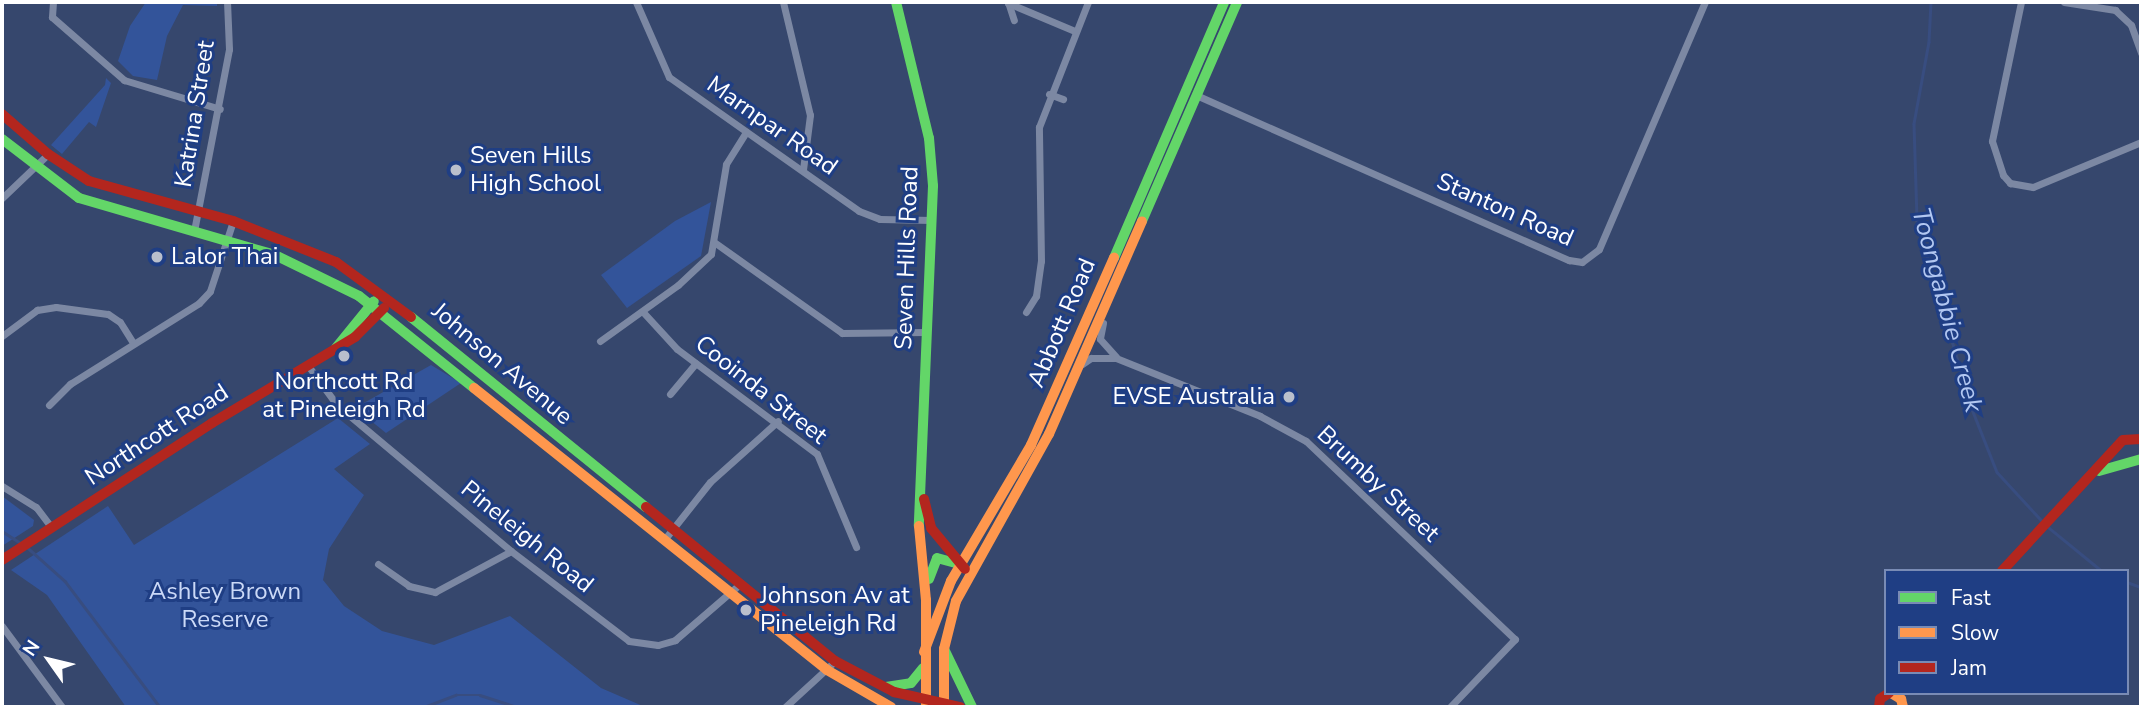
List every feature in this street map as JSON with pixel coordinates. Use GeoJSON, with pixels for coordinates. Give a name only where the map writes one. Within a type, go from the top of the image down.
{"type":"FeatureCollection","features":[{"type":"Feature","properties":{"kind":"main road","name":"Seven Hills Road"},"geometry":{"type":"LineString","coordinates":[[896,2],[929,138],[932,220],[919,478],[926,600],[923,668],[926,705]]}},
{"type":"Feature","properties":{"kind":"main road","name":"Abbott Road"},"geometry":{"type":"LineString","coordinates":[[924,652],[936,611],[1043,420],[1224,2]]}},
{"type":"Feature","properties":{"kind":"main road","name":"Abbott Road"},"geometry":{"type":"LineString","coordinates":[[944,649],[951,613],[969,573],[1035,462],[1237,2]]}},
{"type":"Feature","properties":{"kind":"main road","name":"Johnson Avenue"},"geometry":{"type":"LineString","coordinates":[[2,114],[48,154],[98,185],[233,221],[324,255],[390,300],[741,583],[831,665],[926,705],[960,707]]}},
{"type":"Feature","properties":{"kind":"main road","name":"Johnson Avenue"},"geometry":{"type":"LineString","coordinates":[[2,139],[35,169],[79,198],[227,239],[310,268],[371,304],[731,593],[888,706]]}},
{"type":"Feature","properties":{"kind":"main road","name":"Northcott Road"},"geometry":{"type":"LineString","coordinates":[[336,348],[381,293]]}},
{"type":"Feature","properties":{"kind":"main road","name":"Northcott Road"},"geometry":{"type":"LineString","coordinates":[[5,558],[212,423],[355,337],[390,300]]}},
{"type":"Feature","properties":{"kind":"main road"},"geometry":{"type":"LineString","coordinates":[[2004,569],[2099,471],[2119,449],[2123,440],[2139,435]]}},
{"type":"Feature","properties":{"kind":"main road"},"geometry":{"type":"LineString","coordinates":[[2119,449],[2127,461]]}},
{"type":"Feature","properties":{"kind":"main road"},"geometry":{"type":"LineString","coordinates":[[2099,471],[2141,459]]}},
{"type":"Feature","properties":{"kind":"main road","name":"Seven Hills Road"},"geometry":{"type":"LineString","coordinates":[[919,478],[931,528],[969,573]]}},
{"type":"Feature","properties":{"kind":"main road"},"geometry":{"type":"LineString","coordinates":[[926,600],[934,561],[943,557],[961,564]]}},
{"type":"Feature","properties":{"kind":"main road"},"geometry":{"type":"LineString","coordinates":[[944,649],[944,706]]}},
{"type":"Feature","properties":{"kind":"main road"},"geometry":{"type":"LineString","coordinates":[[944,649],[972,707]]}},
{"type":"Feature","properties":{"kind":"main road"},"geometry":{"type":"LineString","coordinates":[[880,686],[906,685],[923,668]]}},
{"type":"Feature","properties":{"kind":"street"},"geometry":{"type":"LineString","coordinates":[[53,2],[52,18],[124,80],[220,109]]}},
{"type":"Feature","properties":{"kind":"street","name":"Katrina Street"},"geometry":{"type":"LineString","coordinates":[[194,231],[220,109],[229,49],[227,2]]}},
{"type":"Feature","properties":{"kind":"street","name":"Marnpar Road"},"geometry":{"type":"LineString","coordinates":[[636,2],[669,77],[870,215],[932,220]]}},
{"type":"Feature","properties":{"kind":"street"},"geometry":{"type":"LineString","coordinates":[[783,2],[810,116],[803,170]]}},
{"type":"Feature","properties":{"kind":"street"},"geometry":{"type":"LineString","coordinates":[[1008,2],[1075,31]]}},
{"type":"Feature","properties":{"kind":"street"},"geometry":{"type":"LineString","coordinates":[[1008,2],[1014,20]]}},
{"type":"Feature","properties":{"kind":"street"},"geometry":{"type":"LineString","coordinates":[[1026,313],[1036,296],[1041,261],[1039,127],[1049,94],[1088,2]]}},
{"type":"Feature","properties":{"kind":"street","name":"Stanton Road"},"geometry":{"type":"LineString","coordinates":[[1184,90],[1569,260],[1582,262],[1599,249],[1705,2]]}},
{"type":"Feature","properties":{"kind":"street"},"geometry":{"type":"LineString","coordinates":[[2021,2],[1992,141],[2003,175],[2010,183],[2033,187],[2141,142]]}},
{"type":"Feature","properties":{"kind":"street"},"geometry":{"type":"LineString","coordinates":[[2064,2],[2115,10],[2131,25],[2141,53]]}},
{"type":"Feature","properties":{"kind":"street"},"geometry":{"type":"LineString","coordinates":[[1049,94],[1063,99]]}},
{"type":"Feature","properties":{"kind":"street"},"geometry":{"type":"LineString","coordinates":[[600,341],[643,312],[703,264],[714,243],[726,164],[746,132]]}},
{"type":"Feature","properties":{"kind":"street"},"geometry":{"type":"LineString","coordinates":[[2,198],[48,154]]}},
{"type":"Feature","properties":{"kind":"street"},"geometry":{"type":"LineString","coordinates":[[49,405],[70,384],[210,291],[233,221]]}},
{"type":"Feature","properties":{"kind":"street"},"geometry":{"type":"LineString","coordinates":[[714,243],[839,332],[926,332]]}},
{"type":"Feature","properties":{"kind":"street"},"geometry":{"type":"LineString","coordinates":[[1113,284],[1100,339],[1116,358]]}},
{"type":"Feature","properties":{"kind":"street"},"geometry":{"type":"LineString","coordinates":[[2,336],[37,310],[56,307],[108,314],[120,322],[133,343]]}},
{"type":"Feature","properties":{"kind":"street","name":"Cooinda Street"},"geometry":{"type":"LineString","coordinates":[[643,312],[695,363],[778,421],[824,463],[856,547]]}},
{"type":"Feature","properties":{"kind":"street"},"geometry":{"type":"LineString","coordinates":[[1076,371],[1091,358],[1116,358]]}},
{"type":"Feature","properties":{"kind":"street","name":"Brumby Street"},"geometry":{"type":"LineString","coordinates":[[1116,358],[1299,437],[1515,639],[1450,707]]}},
{"type":"Feature","properties":{"kind":"street"},"geometry":{"type":"LineString","coordinates":[[670,394],[695,363]]}},
{"type":"Feature","properties":{"kind":"street","name":"Pineleigh Road"},"geometry":{"type":"LineString","coordinates":[[309,367],[337,405],[511,551],[617,634],[643,645],[675,640],[741,583]]}},
{"type":"Feature","properties":{"kind":"street"},"geometry":{"type":"LineString","coordinates":[[664,540],[710,482],[778,421]]}},
{"type":"Feature","properties":{"kind":"street"},"geometry":{"type":"LineString","coordinates":[[2,486],[36,508],[51,527]]}},
{"type":"Feature","properties":{"kind":"street"},"geometry":{"type":"LineString","coordinates":[[378,564],[410,586],[435,592],[511,551]]}},
{"type":"Feature","properties":{"kind":"street"},"geometry":{"type":"LineString","coordinates":[[2,626],[62,707]]}},
{"type":"Feature","properties":{"kind":"street"},"geometry":{"type":"LineString","coordinates":[[785,707],[831,665]]}},
{"type":"Feature","properties":{"kind":"green space"},"geometry":{"type":"Polygon","coordinates":[[[146,2],[217,2],[217,6],[183,5],[167,36],[157,80],[133,76],[118,61],[130,26],[146,2]]]}},
{"type":"Feature","properties":{"kind":"green space"},"geometry":{"type":"Polygon","coordinates":[[[106,78],[111,83],[96,127],[89,122],[62,154],[51,145],[105,85],[106,78]]]}},
{"type":"Feature","properties":{"kind":"green space"},"geometry":{"type":"Polygon","coordinates":[[[711,202],[701,256],[627,308],[601,275],[675,221],[711,202]]]}},
{"type":"Feature","properties":{"kind":"green space"},"geometry":{"type":"Polygon","coordinates":[[[431,365],[461,383],[386,433],[355,408],[431,365]]]}},
{"type":"Feature","properties":{"kind":"green space","name":"Ashley Brown Reserve"},"geometry":{"type":"Polygon","coordinates":[[[338,418],[370,444],[334,469],[364,495],[329,549],[323,580],[344,606],[382,631],[434,645],[510,616],[601,688],[645,707],[126,707],[47,595],[11,570],[108,506],[134,545],[338,418]]]}},
{"type":"Feature","properties":{"kind":"green space"},"geometry":{"type":"Polygon","coordinates":[[[2,496],[34,520],[33,526],[2,546],[2,496]]]}},
{"type":"Feature","properties":{"kind":"waterway","name":"Toongabbie Creek"},"geometry":{"type":"LineString","coordinates":[[1931,2],[1929,42],[1914,124],[1917,221],[1972,409],[1997,472],[2043,522]]}},
{"type":"Feature","properties":{"kind":"waterway","name":"Toongabbie Creek"},"geometry":{"type":"LineString","coordinates":[[2048,527],[2100,569]]}},
{"type":"Feature","properties":{"kind":"waterway"},"geometry":{"type":"LineString","coordinates":[[2,531],[22,544]]}},
{"type":"Feature","properties":{"kind":"waterway"},"geometry":{"type":"LineString","coordinates":[[28,548],[65,581],[160,707]]}},
{"type":"Feature","properties":{"kind":"waterway","name":"Toongabbie Creek"},"geometry":{"type":"LineString","coordinates":[[2129,583],[2141,587]]}},
{"type":"Feature","properties":{"kind":"waterway"},"geometry":{"type":"LineString","coordinates":[[424,707],[456,695],[480,695],[518,707]]}},
{"type":"Feature","properties":{"kind":"traffic: fast"},"geometry":{"type":"LineString","coordinates":[[896,2],[929,138],[933,186],[919,526]]}},
{"type":"Feature","properties":{"kind":"traffic: fast"},"geometry":{"type":"LineString","coordinates":[[1114,258],[1224,2]]}},
{"type":"Feature","properties":{"kind":"traffic: fast"},"geometry":{"type":"LineString","coordinates":[[1142,221],[1237,2]]}},
{"type":"Feature","properties":{"kind":"traffic: fast"},"geometry":{"type":"LineString","coordinates":[[2,139],[79,198],[275,255],[359,296],[474,388]]}},
{"type":"Feature","properties":{"kind":"traffic: fast"},"geometry":{"type":"LineString","coordinates":[[336,348],[374,301]]}},
{"type":"Feature","properties":{"kind":"traffic: fast"},"geometry":{"type":"LineString","coordinates":[[411,317],[646,507]]}},
{"type":"Feature","properties":{"kind":"traffic: fast"},"geometry":{"type":"LineString","coordinates":[[2099,471],[2141,459]]}},
{"type":"Feature","properties":{"kind":"traffic: fast"},"geometry":{"type":"LineString","coordinates":[[929,579],[937,558],[960,564]]}},
{"type":"Feature","properties":{"kind":"traffic: fast"},"geometry":{"type":"LineString","coordinates":[[944,649],[972,707]]}},
{"type":"Feature","properties":{"kind":"traffic: fast"},"geometry":{"type":"LineString","coordinates":[[886,687],[911,683],[923,668]]}},
{"type":"Feature","properties":{"kind":"traffic: slow"},"geometry":{"type":"LineString","coordinates":[[944,707],[944,649],[956,601],[1049,434],[1142,221]]}},
{"type":"Feature","properties":{"kind":"traffic: slow"},"geometry":{"type":"LineString","coordinates":[[924,652],[951,581],[1031,445],[1114,258]]}},
{"type":"Feature","properties":{"kind":"traffic: slow"},"geometry":{"type":"LineString","coordinates":[[474,388],[827,670],[891,707]]}},
{"type":"Feature","properties":{"kind":"traffic: slow"},"geometry":{"type":"LineString","coordinates":[[919,526],[926,600],[926,707]]}},
{"type":"Feature","properties":{"kind":"traffic: slow"},"geometry":{"type":"LineString","coordinates":[[1894,695],[1901,699],[1903,707]]}},
{"type":"Feature","properties":{"kind":"traffic: jam"},"geometry":{"type":"LineString","coordinates":[[2,114],[48,154],[89,181],[233,221],[336,262],[411,317]]}},
{"type":"Feature","properties":{"kind":"traffic: jam"},"geometry":{"type":"LineString","coordinates":[[2,560],[212,423],[355,337],[384,308]]}},
{"type":"Feature","properties":{"kind":"traffic: jam"},"geometry":{"type":"LineString","coordinates":[[2004,569],[2123,440],[2141,439]]}},
{"type":"Feature","properties":{"kind":"traffic: jam"},"geometry":{"type":"LineString","coordinates":[[924,499],[931,528],[965,569]]}},
{"type":"Feature","properties":{"kind":"traffic: jam"},"geometry":{"type":"LineString","coordinates":[[646,507],[835,661],[894,692],[960,707]]}},
{"type":"Feature","properties":{"kind":"traffic: jam"},"geometry":{"type":"LineString","coordinates":[[1879,707],[1880,699],[1886,695]]}},
{"type":"Feature","properties":{"kind":"place","name":"Seven Hills High School"},"geometry":{"type":"Point","coordinates":[456,170]}},
{"type":"Feature","properties":{"kind":"place","name":"Lalor Thai"},"geometry":{"type":"Point","coordinates":[157,257]}},
{"type":"Feature","properties":{"kind":"place","name":"Northcott Rd at Pineleigh Rd"},"geometry":{"type":"Point","coordinates":[344,356]}},
{"type":"Feature","properties":{"kind":"place","name":"EVSE Australia"},"geometry":{"type":"Point","coordinates":[1289,397]}},
{"type":"Feature","properties":{"kind":"place","name":"Johnson Av at Pineleigh Rd"},"geometry":{"type":"Point","coordinates":[746,610]}}]}
